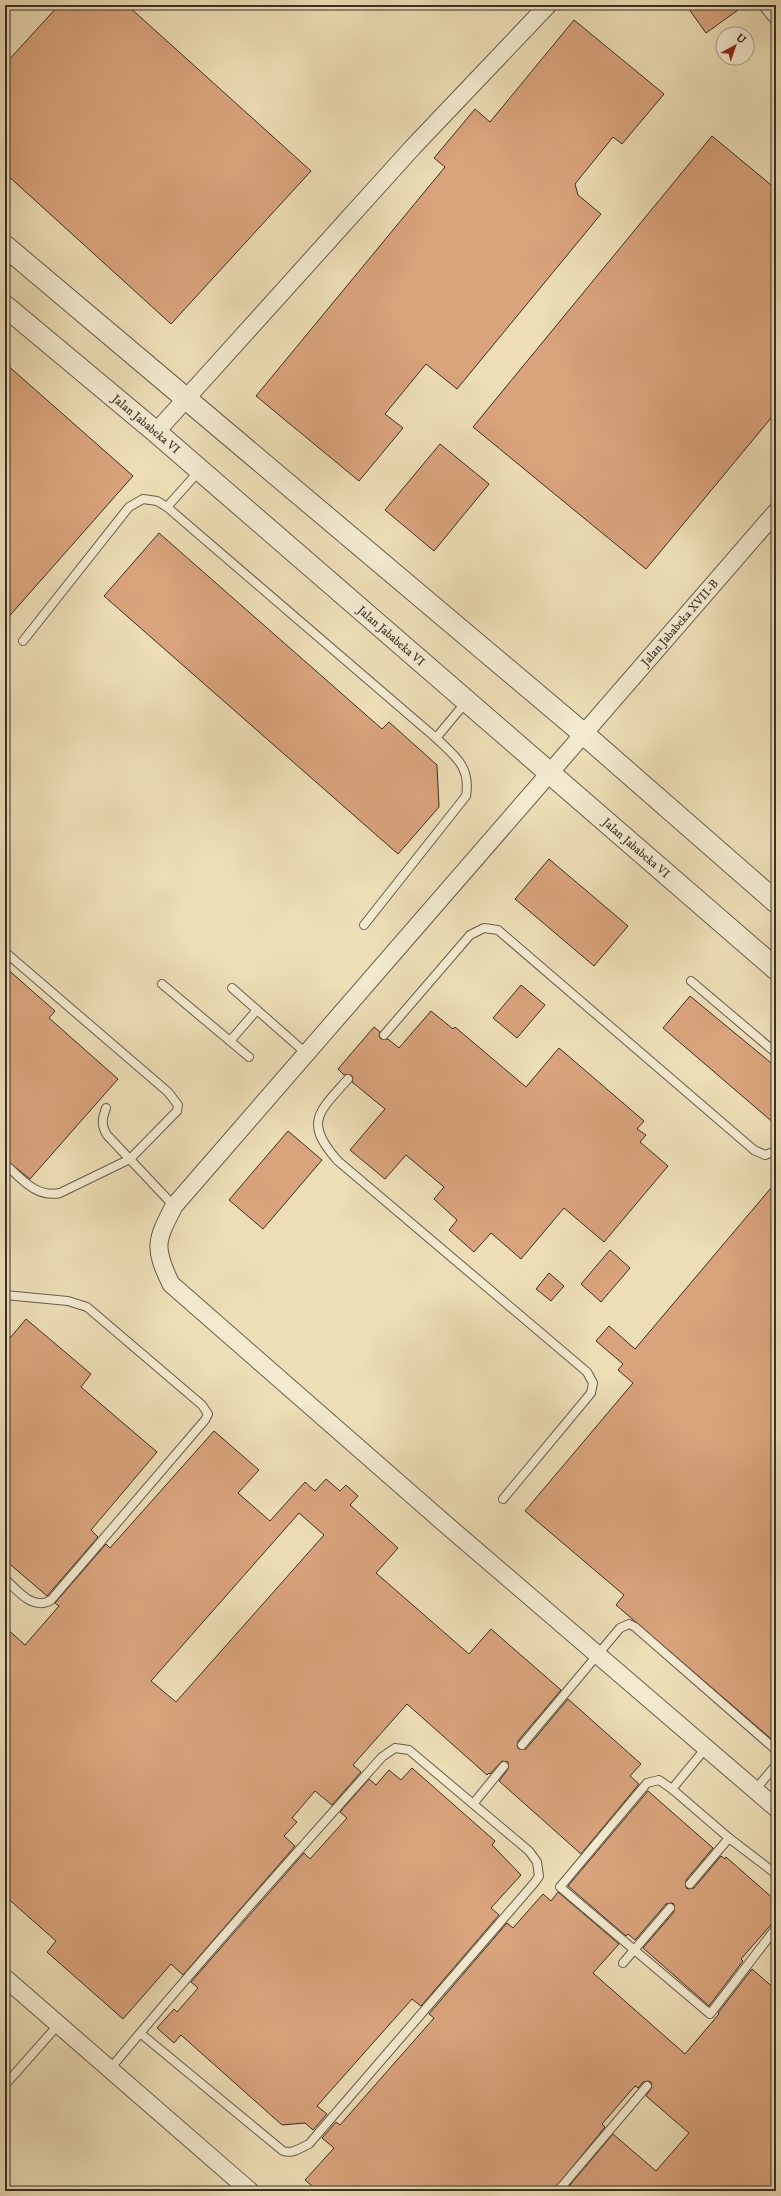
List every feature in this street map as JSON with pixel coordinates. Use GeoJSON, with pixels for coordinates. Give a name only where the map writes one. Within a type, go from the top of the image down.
{"type":"FeatureCollection","features":[{"type":"Feature","properties":{"kind":"street"},"geometry":{"type":"LineString","coordinates":[[156,432],[413,147],[548,5]]}},
{"type":"Feature","properties":{"kind":"street"},"geometry":{"type":"LineString","coordinates":[[768,5],[776,15]]}},
{"type":"Feature","properties":{"kind":"street"},"geometry":{"type":"LineString","coordinates":[[5,246],[585,735],[776,902]]}},
{"type":"Feature","properties":{"kind":"street","name":"Jalan Jababeka VI"},"geometry":{"type":"LineString","coordinates":[[5,306],[156,432],[199,471],[776,969]]}},
{"type":"Feature","properties":{"kind":"street","name":"Jalan Jababeka XVII-B"},"geometry":{"type":"LineString","coordinates":[[776,512],[585,735],[174,1206],[161,1232],[158,1247],[161,1263],[172,1284],[443,1522],[598,1654],[705,1749],[776,1808]]}},
{"type":"Feature","properties":{"kind":"street"},"geometry":{"type":"LineString","coordinates":[[6,1982],[110,2069],[250,2191]]}},
{"type":"Feature","properties":{"kind":"lane"},"geometry":{"type":"LineString","coordinates":[[168,507],[180,491],[199,471]]}},
{"type":"Feature","properties":{"kind":"lane"},"geometry":{"type":"LineString","coordinates":[[23,641],[129,507],[143,499],[157,501],[168,507],[436,738],[459,760],[466,774],[468,785],[466,796],[364,925]]}},
{"type":"Feature","properties":{"kind":"lane"},"geometry":{"type":"LineString","coordinates":[[436,738],[467,701]]}},
{"type":"Feature","properties":{"kind":"lane"},"geometry":{"type":"LineString","coordinates":[[384,1035],[470,935],[484,928],[498,930],[754,1150],[765,1155],[776,1151]]}},
{"type":"Feature","properties":{"kind":"lane"},"geometry":{"type":"LineString","coordinates":[[5,952],[176,1101],[177,1111],[130,1159],[69,1189],[51,1195],[42,1194],[33,1189],[5,1164]]}},
{"type":"Feature","properties":{"kind":"lane"},"geometry":{"type":"LineString","coordinates":[[691,981],[776,1053]]}},
{"type":"Feature","properties":{"kind":"lane"},"geometry":{"type":"LineString","coordinates":[[162,984],[249,1057]]}},
{"type":"Feature","properties":{"kind":"lane"},"geometry":{"type":"LineString","coordinates":[[232,988],[307,1054]]}},
{"type":"Feature","properties":{"kind":"lane"},"geometry":{"type":"LineString","coordinates":[[230,1041],[257,1010]]}},
{"type":"Feature","properties":{"kind":"lane"},"geometry":{"type":"LineString","coordinates":[[348,1079],[320,1111],[317,1126],[327,1149],[338,1161],[587,1372],[594,1383],[591,1393],[503,1499]]}},
{"type":"Feature","properties":{"kind":"lane"},"geometry":{"type":"LineString","coordinates":[[106,1108],[102,1118],[102,1128],[174,1206]]}},
{"type":"Feature","properties":{"kind":"lane"},"geometry":{"type":"LineString","coordinates":[[5,1295],[68,1301],[87,1307],[202,1404],[208,1414],[205,1420],[51,1600],[42,1605],[35,1604],[5,1579]]}},
{"type":"Feature","properties":{"kind":"lane"},"geometry":{"type":"LineString","coordinates":[[522,1745],[620,1628],[629,1624],[635,1627],[776,1750]]}},
{"type":"Feature","properties":{"kind":"lane"},"geometry":{"type":"LineString","coordinates":[[110,2069],[140,2033],[382,1757],[396,1748],[409,1750],[529,1851],[537,1862],[540,1876],[309,2144],[290,2153],[284,2150],[140,2033]]}},
{"type":"Feature","properties":{"kind":"lane"},"geometry":{"type":"LineString","coordinates":[[672,1789],[705,1749]]}},
{"type":"Feature","properties":{"kind":"lane"},"geometry":{"type":"LineString","coordinates":[[755,1790],[776,1765]]}},
{"type":"Feature","properties":{"kind":"lane"},"geometry":{"type":"LineString","coordinates":[[473,1804],[504,1766]]}},
{"type":"Feature","properties":{"kind":"lane"},"geometry":{"type":"LineString","coordinates":[[776,1874],[729,1838],[672,1789],[659,1780],[647,1783],[561,1885],[563,1890],[633,1951],[710,2014],[776,1928]]}},
{"type":"Feature","properties":{"kind":"lane"},"geometry":{"type":"LineString","coordinates":[[690,1884],[729,1838]]}},
{"type":"Feature","properties":{"kind":"lane"},"geometry":{"type":"LineString","coordinates":[[623,1963],[670,1908]]}},
{"type":"Feature","properties":{"kind":"lane"},"geometry":{"type":"LineString","coordinates":[[5,2085],[58,2025]]}},
{"type":"Feature","properties":{"kind":"lane"},"geometry":{"type":"LineString","coordinates":[[558,2191],[647,2086]]}},
{"type":"Feature","properties":{"kind":"building"},"geometry":{"type":"Polygon","coordinates":[[[59,5],[127,5],[311,171],[171,324],[5,173],[5,64],[59,5]]]}},
{"type":"Feature","properties":{"kind":"building"},"geometry":{"type":"Polygon","coordinates":[[[686,5],[745,5],[715,26],[706,33],[686,5]]]}},
{"type":"Feature","properties":{"kind":"building"},"geometry":{"type":"Polygon","coordinates":[[[574,20],[664,94],[622,144],[613,137],[575,184],[578,195],[601,214],[457,389],[426,364],[385,414],[403,428],[359,481],[256,396],[445,167],[434,158],[475,109],[490,122],[574,20]]]}},
{"type":"Feature","properties":{"kind":"building"},"geometry":{"type":"Polygon","coordinates":[[[712,136],[776,189],[776,412],[646,569],[473,427],[712,136]]]}},
{"type":"Feature","properties":{"kind":"building"},"geometry":{"type":"Polygon","coordinates":[[[5,363],[133,476],[5,621],[5,363]]]}},
{"type":"Feature","properties":{"kind":"building"},"geometry":{"type":"Polygon","coordinates":[[[440,444],[489,484],[434,551],[385,510],[440,444]]]}},
{"type":"Feature","properties":{"kind":"building"},"geometry":{"type":"Polygon","coordinates":[[[159,533],[382,729],[389,722],[437,765],[439,807],[398,854],[104,596],[159,533]]]}},
{"type":"Feature","properties":{"kind":"building"},"geometry":{"type":"Polygon","coordinates":[[[549,859],[628,926],[594,966],[515,899],[549,859]]]}},
{"type":"Feature","properties":{"kind":"building"},"geometry":{"type":"Polygon","coordinates":[[[5,967],[55,1011],[49,1018],[118,1079],[30,1179],[5,1159],[5,967]]]}},
{"type":"Feature","properties":{"kind":"building"},"geometry":{"type":"Polygon","coordinates":[[[521,985],[545,1005],[517,1038],[493,1018],[521,985]]]}},
{"type":"Feature","properties":{"kind":"building"},"geometry":{"type":"Polygon","coordinates":[[[690,996],[776,1067],[776,1125],[663,1028],[690,996]]]}},
{"type":"Feature","properties":{"kind":"building"},"geometry":{"type":"Polygon","coordinates":[[[431,1011],[453,1029],[455,1027],[526,1087],[559,1048],[644,1121],[637,1129],[646,1135],[640,1142],[668,1166],[604,1242],[564,1208],[521,1259],[491,1233],[474,1252],[449,1230],[457,1220],[434,1199],[444,1187],[406,1155],[385,1179],[350,1150],[385,1109],[352,1082],[353,1078],[351,1075],[344,1075],[338,1069],[374,1027],[380,1032],[379,1036],[381,1039],[388,1039],[399,1048],[431,1011]]]}},
{"type":"Feature","properties":{"kind":"building"},"geometry":{"type":"Polygon","coordinates":[[[288,1131],[322,1160],[263,1229],[229,1200],[288,1131]]]}},
{"type":"Feature","properties":{"kind":"building"},"geometry":{"type":"Polygon","coordinates":[[[776,1182],[776,1743],[616,1605],[624,1595],[525,1511],[633,1383],[618,1370],[623,1364],[596,1341],[609,1326],[635,1349],[776,1182]]]}},
{"type":"Feature","properties":{"kind":"building"},"geometry":{"type":"Polygon","coordinates":[[[610,1250],[630,1268],[601,1302],[581,1284],[610,1250]]]}},
{"type":"Feature","properties":{"kind":"building"},"geometry":{"type":"Polygon","coordinates":[[[549,1273],[564,1286],[551,1301],[536,1289],[549,1273]]]}},
{"type":"Feature","properties":{"kind":"building"},"geometry":{"type":"Polygon","coordinates":[[[26,1319],[91,1374],[81,1387],[157,1452],[91,1530],[98,1537],[47,1596],[5,1560],[5,1344],[26,1319]]]}},
{"type":"Feature","properties":{"kind":"building"},"geometry":{"type":"Polygon","coordinates":[[[214,1431],[259,1470],[238,1493],[270,1521],[305,1482],[315,1491],[326,1479],[340,1491],[346,1485],[358,1496],[350,1505],[398,1548],[376,1573],[469,1654],[491,1629],[561,1690],[518,1741],[517,1746],[519,1749],[526,1749],[568,1699],[641,1764],[630,1776],[639,1784],[581,1854],[499,1781],[508,1769],[508,1762],[502,1761],[490,1774],[489,1773],[487,1775],[407,1704],[353,1765],[361,1772],[332,1805],[315,1791],[292,1818],[297,1822],[284,1836],[295,1846],[183,1975],[171,1964],[123,2019],[47,1952],[56,1941],[5,1896],[5,1627],[25,1645],[59,1606],[55,1603],[106,1544],[110,1548],[214,1431]],[[299,1513],[151,1681],[176,1702],[324,1535],[299,1513]]]}},
{"type":"Feature","properties":{"kind":"building"},"geometry":{"type":"Polygon","coordinates":[[[412,1768],[495,1841],[492,1845],[521,1875],[491,1908],[499,1915],[421,2006],[412,1999],[317,2106],[327,2114],[313,2130],[305,2123],[282,2125],[181,2035],[174,2043],[157,2028],[174,2009],[177,2012],[198,1988],[191,1982],[304,1853],[310,1859],[347,1818],[340,1812],[369,1779],[376,1785],[389,1770],[401,1780],[412,1768]]]}},
{"type":"Feature","properties":{"kind":"building"},"geometry":{"type":"Polygon","coordinates":[[[648,1791],[713,1848],[686,1880],[686,1888],[694,1888],[721,1856],[725,1859],[726,1857],[776,1901],[776,1919],[741,1959],[743,1961],[709,2006],[643,1948],[674,1912],[674,1904],[666,1904],[635,1940],[628,1934],[626,1936],[568,1886],[648,1791]]]}},
{"type":"Feature","properties":{"kind":"building"},"geometry":{"type":"Polygon","coordinates":[[[558,1892],[619,1944],[593,1973],[685,2054],[719,2014],[718,2013],[752,1969],[776,1990],[776,2191],[565,2191],[613,2134],[656,2171],[689,2133],[646,2096],[652,2087],[651,2082],[648,2081],[643,2082],[638,2088],[635,2086],[602,2124],[605,2127],[553,2191],[318,2191],[305,2180],[334,2148],[322,2138],[336,2122],[340,2125],[434,2018],[429,2014],[507,1923],[513,1928],[543,1894],[551,1901],[558,1892]]]}}]}
